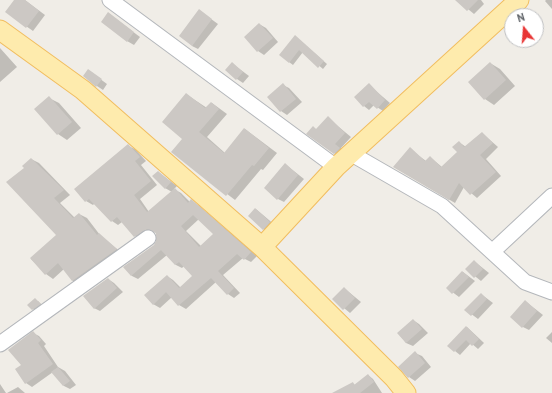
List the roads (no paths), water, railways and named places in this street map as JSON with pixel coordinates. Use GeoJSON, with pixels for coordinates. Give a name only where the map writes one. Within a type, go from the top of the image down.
{"type":"FeatureCollection","features":[{"type":"Feature","properties":{"kind":"main road"},"geometry":{"type":"LineString","coordinates":[[262,247],[350,153],[519,0]]}},
{"type":"Feature","properties":{"kind":"main road"},"geometry":{"type":"LineString","coordinates":[[0,30],[83,90],[262,247],[394,378],[406,393]]}},
{"type":"Feature","properties":{"kind":"street"},"geometry":{"type":"LineString","coordinates":[[110,0],[336,167]]}},
{"type":"Feature","properties":{"kind":"street"},"geometry":{"type":"LineString","coordinates":[[350,153],[442,206],[525,282],[552,292]]}},
{"type":"Feature","properties":{"kind":"street"},"geometry":{"type":"LineString","coordinates":[[492,252],[552,196]]}},
{"type":"Feature","properties":{"kind":"street"},"geometry":{"type":"LineString","coordinates":[[0,344],[148,238]]}}]}
